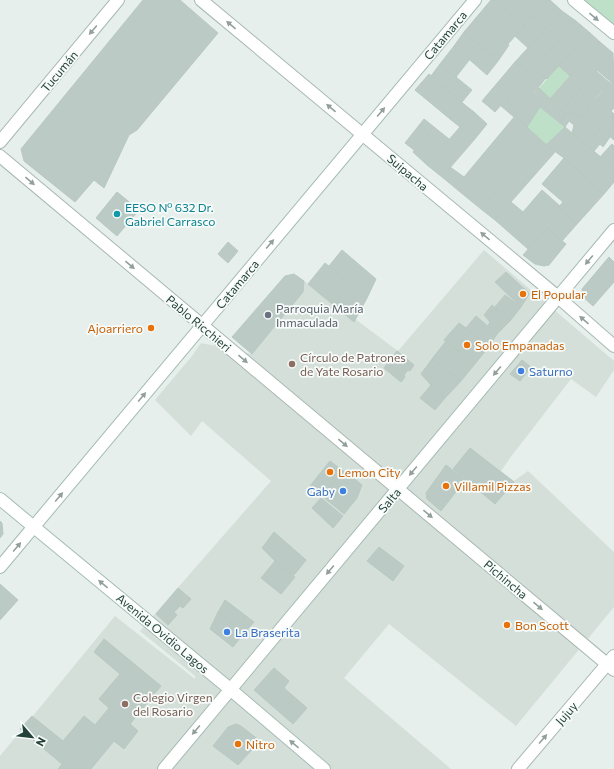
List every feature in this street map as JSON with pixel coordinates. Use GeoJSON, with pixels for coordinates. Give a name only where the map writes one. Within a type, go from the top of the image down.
{"type":"FeatureCollection","features":[{"type":"Feature","properties":{"kind":"main road","name":"Tucumán"},"geometry":{"type":"LineString","coordinates":[[0,142],[118,0]]}},
{"type":"Feature","properties":{"kind":"main road","name":"Suipacha"},"geometry":{"type":"LineString","coordinates":[[201,0],[558,297],[614,346]]}},
{"type":"Feature","properties":{"kind":"main road","name":"Catamarca"},"geometry":{"type":"LineString","coordinates":[[0,567],[475,0]]}},
{"type":"Feature","properties":{"kind":"main road"},"geometry":{"type":"LineString","coordinates":[[574,0],[614,33]]}},
{"type":"Feature","properties":{"kind":"main road","name":"Pablo Ricchieri"},"geometry":{"type":"LineString","coordinates":[[0,156],[398,489]]}},
{"type":"Feature","properties":{"kind":"main road","name":"Salta"},"geometry":{"type":"LineString","coordinates":[[164,769],[614,230]]}},
{"type":"Feature","properties":{"kind":"main road","name":"Pichincha"},"geometry":{"type":"LineString","coordinates":[[398,489],[612,663]]}},
{"type":"Feature","properties":{"kind":"main road","name":"Avenida Ovidio Lagos"},"geometry":{"type":"LineString","coordinates":[[0,499],[230,689],[324,769]]}},
{"type":"Feature","properties":{"kind":"main road","name":"Jujuy"},"geometry":{"type":"LineString","coordinates":[[518,769],[612,663]]}},
{"type":"Feature","properties":{"kind":"shaded area"},"geometry":{"type":"Polygon","coordinates":[[[484,250],[614,361],[614,370],[596,397],[571,379],[501,471],[514,481],[528,471],[614,552],[614,607],[516,726],[389,624],[344,678],[451,769],[0,769],[0,756],[115,616],[195,679],[195,676],[140,631],[271,481],[202,421],[191,436],[155,400],[201,343],[252,354],[303,292],[304,281],[398,351],[484,250]]]}},
{"type":"Feature","properties":{"kind":"green space"},"geometry":{"type":"Polygon","coordinates":[[[574,0],[614,0],[614,33],[574,0]]]}},
{"type":"Feature","properties":{"kind":"green space"},"geometry":{"type":"Polygon","coordinates":[[[559,66],[570,76],[550,99],[539,88],[559,66]]]}},
{"type":"Feature","properties":{"kind":"green space"},"geometry":{"type":"Polygon","coordinates":[[[540,107],[565,127],[546,145],[527,127],[540,107]]]}},
{"type":"Feature","properties":{"kind":"building"},"geometry":{"type":"Polygon","coordinates":[[[143,0],[180,0],[218,33],[137,130],[129,135],[104,188],[94,180],[75,202],[24,161],[21,149],[143,0]]]}},
{"type":"Feature","properties":{"kind":"building"},"geometry":{"type":"Polygon","coordinates":[[[491,0],[493,0],[524,26],[508,44],[475,19],[491,0]]]}},
{"type":"Feature","properties":{"kind":"building"},"geometry":{"type":"Polygon","coordinates":[[[493,0],[547,0],[524,26],[493,0]]]}},
{"type":"Feature","properties":{"kind":"building"},"geometry":{"type":"Polygon","coordinates":[[[547,0],[550,0],[562,11],[546,28],[533,16],[547,0]]]}},
{"type":"Feature","properties":{"kind":"building"},"geometry":{"type":"Polygon","coordinates":[[[562,11],[576,21],[529,73],[515,62],[562,11]]]}},
{"type":"Feature","properties":{"kind":"building"},"geometry":{"type":"Polygon","coordinates":[[[533,16],[546,28],[528,48],[515,36],[533,16]]]}},
{"type":"Feature","properties":{"kind":"building"},"geometry":{"type":"Polygon","coordinates":[[[475,19],[509,45],[498,61],[464,32],[475,19]]]}},
{"type":"Feature","properties":{"kind":"building"},"geometry":{"type":"Polygon","coordinates":[[[576,21],[589,32],[547,79],[533,69],[576,21]]]}},
{"type":"Feature","properties":{"kind":"building"},"geometry":{"type":"Polygon","coordinates":[[[464,32],[498,61],[487,75],[454,46],[464,32]]]}},
{"type":"Feature","properties":{"kind":"building"},"geometry":{"type":"Polygon","coordinates":[[[589,32],[600,42],[570,76],[559,66],[589,32]]]}},
{"type":"Feature","properties":{"kind":"building"},"geometry":{"type":"Polygon","coordinates":[[[600,42],[613,53],[562,110],[550,99],[600,42]]]}},
{"type":"Feature","properties":{"kind":"building"},"geometry":{"type":"Polygon","coordinates":[[[454,46],[470,59],[456,77],[440,64],[454,46]]]}},
{"type":"Feature","properties":{"kind":"building"},"geometry":{"type":"Polygon","coordinates":[[[613,53],[614,79],[611,82],[597,70],[613,53]]]}},
{"type":"Feature","properties":{"kind":"building"},"geometry":{"type":"Polygon","coordinates":[[[515,62],[529,73],[495,112],[482,101],[515,62]]]}},
{"type":"Feature","properties":{"kind":"building"},"geometry":{"type":"Polygon","coordinates":[[[440,64],[472,90],[462,102],[431,76],[440,64]]]}},
{"type":"Feature","properties":{"kind":"building"},"geometry":{"type":"Polygon","coordinates":[[[533,69],[546,78],[514,117],[501,106],[533,69]]]}},
{"type":"Feature","properties":{"kind":"building"},"geometry":{"type":"Polygon","coordinates":[[[596,71],[610,83],[587,107],[592,113],[586,117],[579,117],[575,113],[573,116],[568,112],[566,114],[562,110],[596,71]]]}},
{"type":"Feature","properties":{"kind":"building"},"geometry":{"type":"Polygon","coordinates":[[[429,74],[465,105],[450,119],[415,90],[429,74]]]}},
{"type":"Feature","properties":{"kind":"building"},"geometry":{"type":"Polygon","coordinates":[[[614,79],[614,108],[611,111],[597,98],[614,79]]]}},
{"type":"Feature","properties":{"kind":"building"},"geometry":{"type":"Polygon","coordinates":[[[539,88],[566,114],[560,123],[540,107],[527,127],[515,116],[539,88]]]}},
{"type":"Feature","properties":{"kind":"building"},"geometry":{"type":"Polygon","coordinates":[[[597,98],[614,114],[614,140],[586,117],[592,113],[587,107],[597,98]]]}},
{"type":"Feature","properties":{"kind":"building"},"geometry":{"type":"Polygon","coordinates":[[[465,105],[474,112],[460,127],[450,119],[465,105]]]}},
{"type":"Feature","properties":{"kind":"building"},"geometry":{"type":"Polygon","coordinates":[[[474,112],[487,124],[474,140],[460,127],[474,112]]]}},
{"type":"Feature","properties":{"kind":"building"},"geometry":{"type":"Polygon","coordinates":[[[568,112],[573,116],[575,113],[579,117],[586,117],[600,129],[594,137],[589,133],[581,141],[572,133],[574,125],[569,121],[565,127],[560,123],[568,112]]]}},
{"type":"Feature","properties":{"kind":"building"},"geometry":{"type":"Polygon","coordinates":[[[515,116],[527,127],[465,196],[442,177],[450,167],[464,177],[515,116]]]}},
{"type":"Feature","properties":{"kind":"building"},"geometry":{"type":"Polygon","coordinates":[[[424,119],[434,127],[414,150],[405,143],[424,119]]]}},
{"type":"Feature","properties":{"kind":"building"},"geometry":{"type":"Polygon","coordinates":[[[434,127],[449,139],[427,165],[413,152],[434,127]]]}},
{"type":"Feature","properties":{"kind":"building"},"geometry":{"type":"Polygon","coordinates":[[[460,127],[474,140],[442,177],[427,165],[460,127]]]}},
{"type":"Feature","properties":{"kind":"building"},"geometry":{"type":"Polygon","coordinates":[[[527,127],[541,140],[481,209],[465,196],[527,127]]]}},
{"type":"Feature","properties":{"kind":"building"},"geometry":{"type":"Polygon","coordinates":[[[565,127],[614,168],[614,182],[604,194],[564,158],[546,145],[565,127]]]}},
{"type":"Feature","properties":{"kind":"building"},"geometry":{"type":"Polygon","coordinates":[[[600,129],[610,137],[603,147],[600,144],[594,151],[581,141],[589,133],[594,137],[600,129]]]}},
{"type":"Feature","properties":{"kind":"building"},"geometry":{"type":"Polygon","coordinates":[[[541,140],[555,152],[495,220],[481,209],[541,140]]]}},
{"type":"Feature","properties":{"kind":"building"},"geometry":{"type":"Polygon","coordinates":[[[612,144],[614,146],[614,168],[600,157],[612,144]]]}},
{"type":"Feature","properties":{"kind":"building"},"geometry":{"type":"Polygon","coordinates":[[[564,158],[604,194],[577,224],[558,208],[563,202],[542,184],[564,158]]]}},
{"type":"Feature","properties":{"kind":"building"},"geometry":{"type":"Polygon","coordinates":[[[542,190],[560,206],[558,208],[577,224],[562,241],[547,228],[528,249],[495,220],[511,202],[523,212],[542,190]]]}},
{"type":"Feature","properties":{"kind":"building","name":"EESO Nº 632 Dr. Gabriel Carrasco"},"geometry":{"type":"Polygon","coordinates":[[[117,192],[139,210],[117,236],[96,218],[117,192]]]}},
{"type":"Feature","properties":{"kind":"building"},"geometry":{"type":"Polygon","coordinates":[[[547,228],[566,244],[549,265],[544,266],[535,264],[523,255],[547,228]]]}},
{"type":"Feature","properties":{"kind":"building"},"geometry":{"type":"Polygon","coordinates":[[[228,242],[238,251],[228,263],[218,254],[228,242]]]}},
{"type":"Feature","properties":{"kind":"building"},"geometry":{"type":"Polygon","coordinates":[[[342,250],[376,279],[367,298],[329,266],[342,250]]]}},
{"type":"Feature","properties":{"kind":"building"},"geometry":{"type":"Polygon","coordinates":[[[609,257],[614,262],[614,282],[593,306],[582,296],[582,289],[609,257]]]}},
{"type":"Feature","properties":{"kind":"building"},"geometry":{"type":"Polygon","coordinates":[[[325,263],[367,298],[354,322],[308,284],[325,263]]]}},
{"type":"Feature","properties":{"kind":"building"},"geometry":{"type":"Polygon","coordinates":[[[506,272],[529,293],[521,307],[495,282],[506,272]]]}},
{"type":"Feature","properties":{"kind":"building","name":"Parroquia María Inmaculada"},"geometry":{"type":"Polygon","coordinates":[[[294,274],[304,281],[303,292],[252,354],[232,337],[285,276],[294,274]]]}},
{"type":"Feature","properties":{"kind":"building"},"geometry":{"type":"Polygon","coordinates":[[[505,295],[521,307],[510,321],[495,307],[505,295]]]}},
{"type":"Feature","properties":{"kind":"building"},"geometry":{"type":"Polygon","coordinates":[[[492,305],[510,321],[497,334],[488,326],[490,322],[484,315],[492,305]]]}},
{"type":"Feature","properties":{"kind":"building"},"geometry":{"type":"Polygon","coordinates":[[[476,316],[497,334],[488,348],[466,328],[476,316]]]}},
{"type":"Feature","properties":{"kind":"building","name":"Solo Empanadas"},"geometry":{"type":"Polygon","coordinates":[[[459,323],[488,348],[474,365],[444,340],[459,323]]]}},
{"type":"Feature","properties":{"kind":"building"},"geometry":{"type":"Polygon","coordinates":[[[446,341],[474,365],[461,381],[432,359],[446,341]]]}},
{"type":"Feature","properties":{"kind":"building"},"geometry":{"type":"Polygon","coordinates":[[[397,351],[414,365],[410,371],[408,370],[404,375],[405,377],[401,382],[384,368],[397,351]]]}},
{"type":"Feature","properties":{"kind":"building"},"geometry":{"type":"Polygon","coordinates":[[[432,359],[461,381],[445,398],[421,374],[432,359]]]}},
{"type":"Feature","properties":{"kind":"building","name":"Saturno"},"geometry":{"type":"Polygon","coordinates":[[[522,360],[531,367],[520,381],[510,374],[522,360]]]}},
{"type":"Feature","properties":{"kind":"building"},"geometry":{"type":"Polygon","coordinates":[[[431,385],[445,398],[435,410],[420,398],[431,385]]]}},
{"type":"Feature","properties":{"kind":"building"},"geometry":{"type":"Polygon","coordinates":[[[470,448],[514,482],[495,504],[453,469],[470,448]]]}},
{"type":"Feature","properties":{"kind":"building"},"geometry":{"type":"Polygon","coordinates":[[[330,461],[343,471],[322,496],[310,486],[330,461]]]}},
{"type":"Feature","properties":{"kind":"building","name":"Villamil Pizzas"},"geometry":{"type":"Polygon","coordinates":[[[446,465],[465,480],[441,511],[427,499],[426,493],[446,465]]]}},
{"type":"Feature","properties":{"kind":"building","name":"Gaby"},"geometry":{"type":"Polygon","coordinates":[[[343,471],[362,485],[357,498],[344,514],[322,496],[343,471]]]}},
{"type":"Feature","properties":{"kind":"building"},"geometry":{"type":"Polygon","coordinates":[[[321,498],[343,516],[333,528],[312,508],[321,498]]]}},
{"type":"Feature","properties":{"kind":"building"},"geometry":{"type":"Polygon","coordinates":[[[0,521],[2,523],[3,534],[0,538],[0,521]]]}},
{"type":"Feature","properties":{"kind":"building"},"geometry":{"type":"Polygon","coordinates":[[[274,532],[306,560],[294,575],[275,561],[262,548],[274,532]]]}},
{"type":"Feature","properties":{"kind":"building"},"geometry":{"type":"Polygon","coordinates":[[[379,547],[404,566],[393,581],[367,561],[379,547]]]}},
{"type":"Feature","properties":{"kind":"building"},"geometry":{"type":"Polygon","coordinates":[[[275,561],[295,577],[281,594],[261,578],[275,561]]]}},
{"type":"Feature","properties":{"kind":"building"},"geometry":{"type":"Polygon","coordinates":[[[0,584],[18,600],[0,620],[0,584]]]}},
{"type":"Feature","properties":{"kind":"building"},"geometry":{"type":"Polygon","coordinates":[[[178,588],[191,599],[183,608],[180,606],[174,612],[177,615],[168,625],[156,614],[178,588]]]}},
{"type":"Feature","properties":{"kind":"building"},"geometry":{"type":"Polygon","coordinates":[[[225,600],[254,622],[243,634],[218,612],[225,600]]]}},
{"type":"Feature","properties":{"kind":"building","name":"La Braserita"},"geometry":{"type":"Polygon","coordinates":[[[218,612],[243,634],[233,647],[210,629],[218,612]]]}},
{"type":"Feature","properties":{"kind":"building","name":"Colegio Virgen del Rosario"},"geometry":{"type":"Polygon","coordinates":[[[104,639],[161,686],[130,724],[138,731],[124,749],[114,741],[91,769],[58,769],[62,764],[20,729],[32,716],[63,741],[84,716],[95,725],[109,708],[99,699],[120,674],[94,652],[104,639]]]}},
{"type":"Feature","properties":{"kind":"building"},"geometry":{"type":"Polygon","coordinates":[[[274,668],[289,681],[284,688],[307,708],[293,724],[254,690],[274,668]]]}},
{"type":"Feature","properties":{"kind":"building"},"geometry":{"type":"Polygon","coordinates":[[[236,724],[241,726],[260,741],[238,765],[213,746],[228,727],[236,724]]]}},
{"type":"Feature","properties":{"kind":"place","name":"EESO Nº 632 Dr. Gabriel Carrasco"},"geometry":{"type":"Point","coordinates":[117,214]}},
{"type":"Feature","properties":{"kind":"place","name":"El Popular"},"geometry":{"type":"Point","coordinates":[523,294]}},
{"type":"Feature","properties":{"kind":"place","name":"Parroquia María Inmaculada"},"geometry":{"type":"Point","coordinates":[268,315]}},
{"type":"Feature","properties":{"kind":"place","name":"Ajoarriero"},"geometry":{"type":"Point","coordinates":[151,328]}},
{"type":"Feature","properties":{"kind":"place","name":"Solo Empanadas"},"geometry":{"type":"Point","coordinates":[467,345]}},
{"type":"Feature","properties":{"kind":"place","name":"Círculo de Patrones de Yate Rosario"},"geometry":{"type":"Point","coordinates":[292,364]}},
{"type":"Feature","properties":{"kind":"place","name":"Saturno"},"geometry":{"type":"Point","coordinates":[521,371]}},
{"type":"Feature","properties":{"kind":"place","name":"Lemon City"},"geometry":{"type":"Point","coordinates":[330,472]}},
{"type":"Feature","properties":{"kind":"place","name":"Villamil Pizzas"},"geometry":{"type":"Point","coordinates":[446,486]}},
{"type":"Feature","properties":{"kind":"place","name":"Gaby"},"geometry":{"type":"Point","coordinates":[343,491]}},
{"type":"Feature","properties":{"kind":"place","name":"Bon Scott"},"geometry":{"type":"Point","coordinates":[507,625]}},
{"type":"Feature","properties":{"kind":"place","name":"La Braserita"},"geometry":{"type":"Point","coordinates":[227,632]}},
{"type":"Feature","properties":{"kind":"place","name":"Colegio Virgen del Rosario"},"geometry":{"type":"Point","coordinates":[125,704]}},
{"type":"Feature","properties":{"kind":"place","name":"Nitro"},"geometry":{"type":"Point","coordinates":[238,744]}}]}
